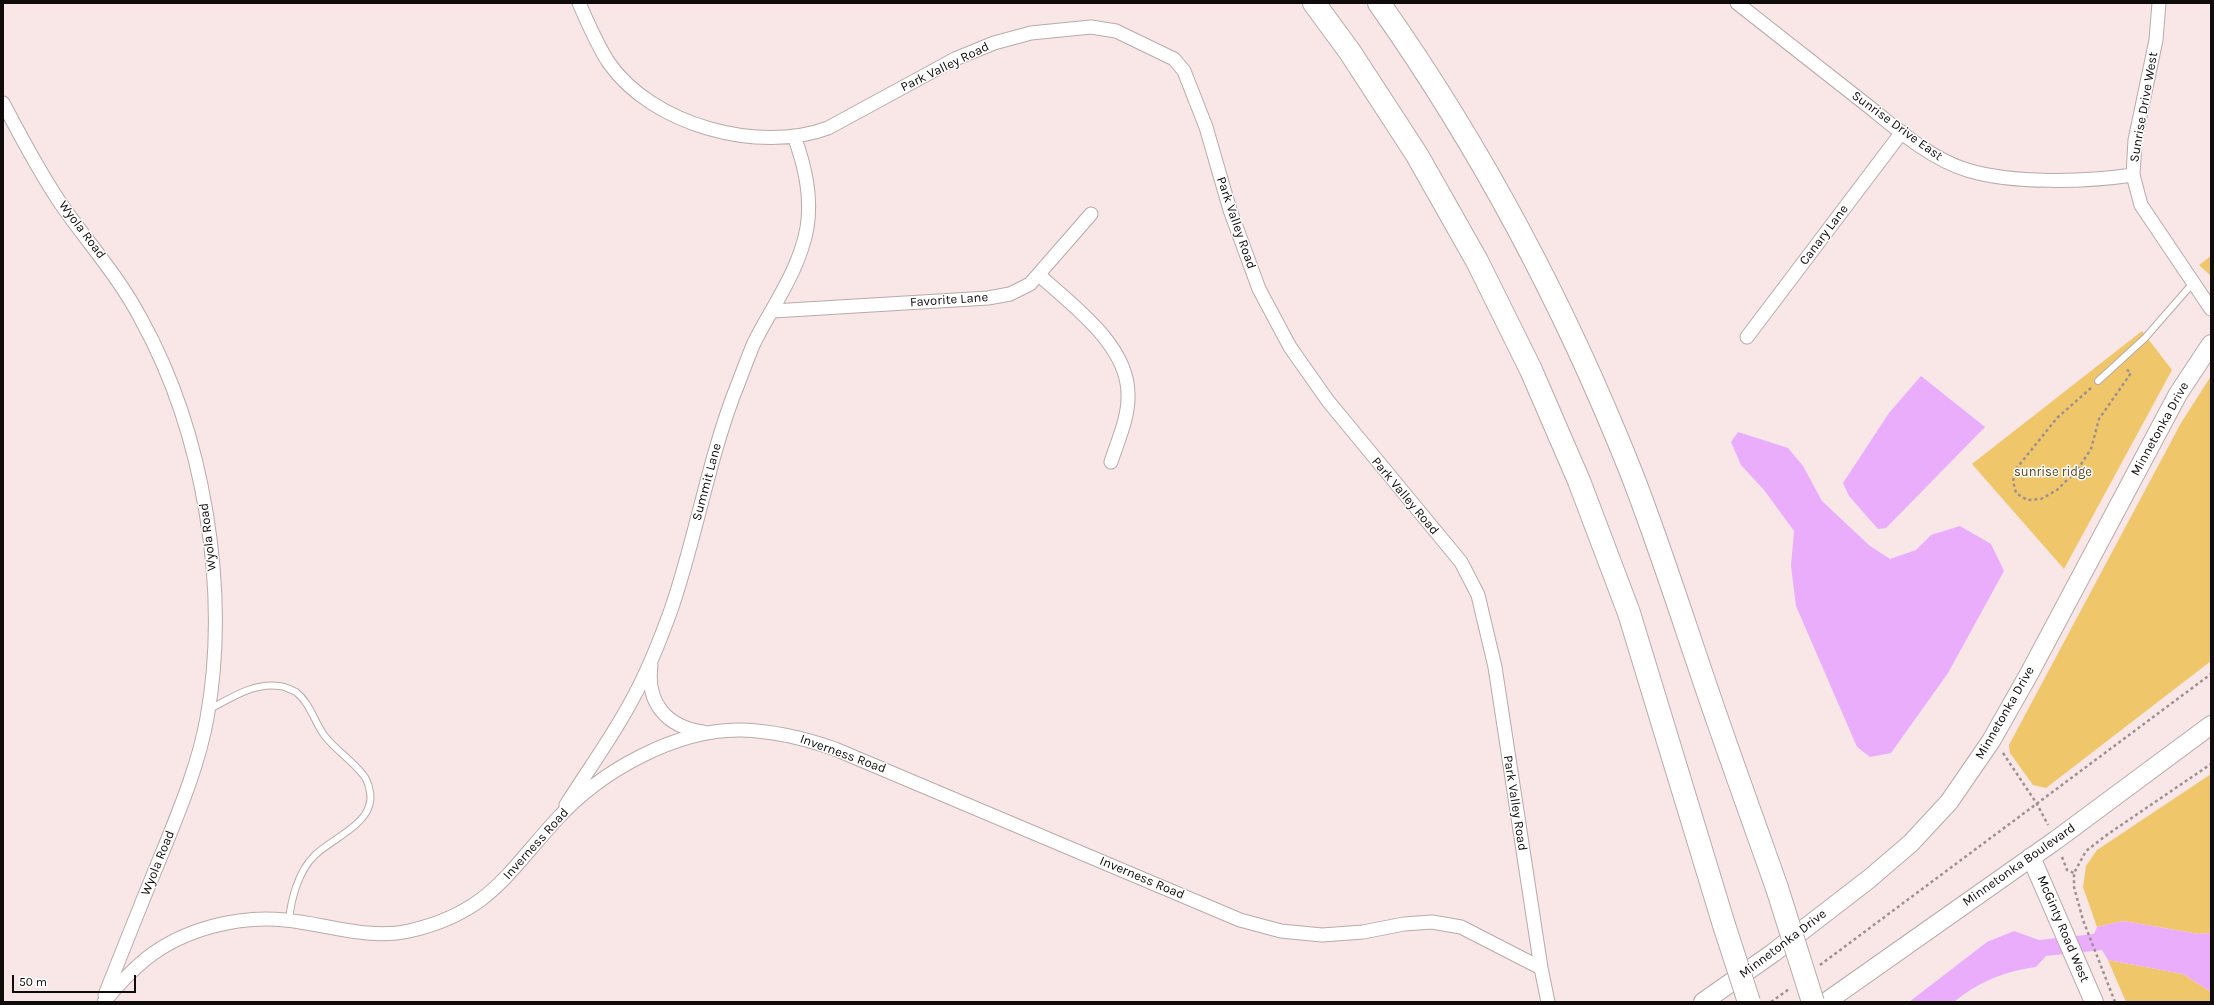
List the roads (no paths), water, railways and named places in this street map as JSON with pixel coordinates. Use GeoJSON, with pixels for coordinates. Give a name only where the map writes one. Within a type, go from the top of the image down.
{"type":"FeatureCollection","features":[{"type":"Feature","properties":{"kind":"highway"},"geometry":{"type":"LineString","coordinates":[[1314,3],[1350,52],[1417,155],[1477,261],[1531,370],[1582,488],[1629,613],[1749,1002]]}},
{"type":"Feature","properties":{"kind":"highway"},"geometry":{"type":"LineString","coordinates":[[1379,3],[1453,113],[1514,219],[1558,305],[1593,380],[1631,473],[1674,590],[1698,666],[1777,888],[1813,1002]]}},
{"type":"Feature","properties":{"kind":"street","name":"Park Valley Road"},"geometry":{"type":"LineString","coordinates":[[580,3],[609,63],[640,94],[669,112],[704,128],[741,137],[794,136],[812,134],[828,128],[955,59],[994,43],[1031,33],[1092,27],[1116,31],[1174,59],[1184,71],[1206,127],[1227,202],[1258,289],[1287,341],[1328,401],[1461,562],[1478,595],[1495,666],[1540,968],[1548,1002]]}},
{"type":"Feature","properties":{"kind":"street","name":"Sunrise Drive East"},"geometry":{"type":"LineString","coordinates":[[1737,3],[1902,132],[1943,160],[1967,170],[2023,179],[2109,179],[2133,175]]}},
{"type":"Feature","properties":{"kind":"street","name":"Sunrise Drive West"},"geometry":{"type":"LineString","coordinates":[[2159,3],[2156,40],[2135,140],[2133,175],[2141,205],[2211,309]]}},
{"type":"Feature","properties":{"kind":"street","name":"Wyola Road"},"geometry":{"type":"LineString","coordinates":[[3,103],[30,154],[61,204],[111,270],[142,319],[167,372],[187,428],[201,485],[211,544],[215,602],[214,661],[208,710],[184,798],[103,1002]]}},
{"type":"Feature","properties":{"kind":"street","name":"Canary Lane"},"geometry":{"type":"LineString","coordinates":[[1747,337],[1902,132]]}},
{"type":"Feature","properties":{"kind":"street","name":"Summit Lane"},"geometry":{"type":"LineString","coordinates":[[559,816],[632,701],[651,660],[672,607],[689,552],[716,445],[754,344],[773,311],[800,256],[807,227],[808,197],[805,168],[794,136]]}},
{"type":"Feature","properties":{"kind":"street","name":"Favorite Lane"},"geometry":{"type":"LineString","coordinates":[[773,311],[988,298],[1010,294],[1030,284],[1091,214]]}},
{"type":"Feature","properties":{"kind":"street"},"geometry":{"type":"LineString","coordinates":[[1039,275],[1105,338],[1122,364],[1128,394],[1127,408],[1111,462]]}},
{"type":"Feature","properties":{"kind":"street","name":"Minnetonka Drive"},"geometry":{"type":"LineString","coordinates":[[1703,1002],[1774,954],[1870,879],[1911,843],[1949,802],[1991,741],[2029,674],[2178,394],[2211,344]]}},
{"type":"Feature","properties":{"kind":"street"},"geometry":{"type":"LineString","coordinates":[[651,660],[649,677],[652,695],[661,710],[673,723],[689,730],[707,733]]}},
{"type":"Feature","properties":{"kind":"street","name":"Minnetonka Boulevard"},"geometry":{"type":"LineString","coordinates":[[1826,1002],[2031,857],[2211,725]]}},
{"type":"Feature","properties":{"kind":"street","name":"Inverness Road"},"geometry":{"type":"LineString","coordinates":[[103,1002],[122,980],[149,956],[180,939],[214,926],[249,920],[289,921],[373,934],[406,932],[439,924],[470,909],[497,889],[559,816],[589,790],[618,769],[652,751],[707,733],[740,730],[772,732],[804,738],[835,749],[1240,920],[1281,931],[1322,935],[1363,932],[1404,924],[1439,924],[1460,927],[1540,968]]}},
{"type":"Feature","properties":{"kind":"street","name":"McGinty Road West"},"geometry":{"type":"LineString","coordinates":[[2031,857],[2094,1002]]}},
{"type":"Feature","properties":{"kind":"lane"},"geometry":{"type":"LineString","coordinates":[[2098,381],[2145,338],[2194,282]]}},
{"type":"Feature","properties":{"kind":"lane"},"geometry":{"type":"LineString","coordinates":[[208,710],[242,692],[262,686],[279,686],[295,692],[307,704],[314,720],[331,744],[365,779],[370,793],[369,806],[362,819],[312,857],[296,888],[291,905],[289,921]]}},
{"type":"Feature","properties":{"kind":"park label","name":"sunrise ridge"},"geometry":{"type":"Point","coordinates":[2053,472]}}]}
